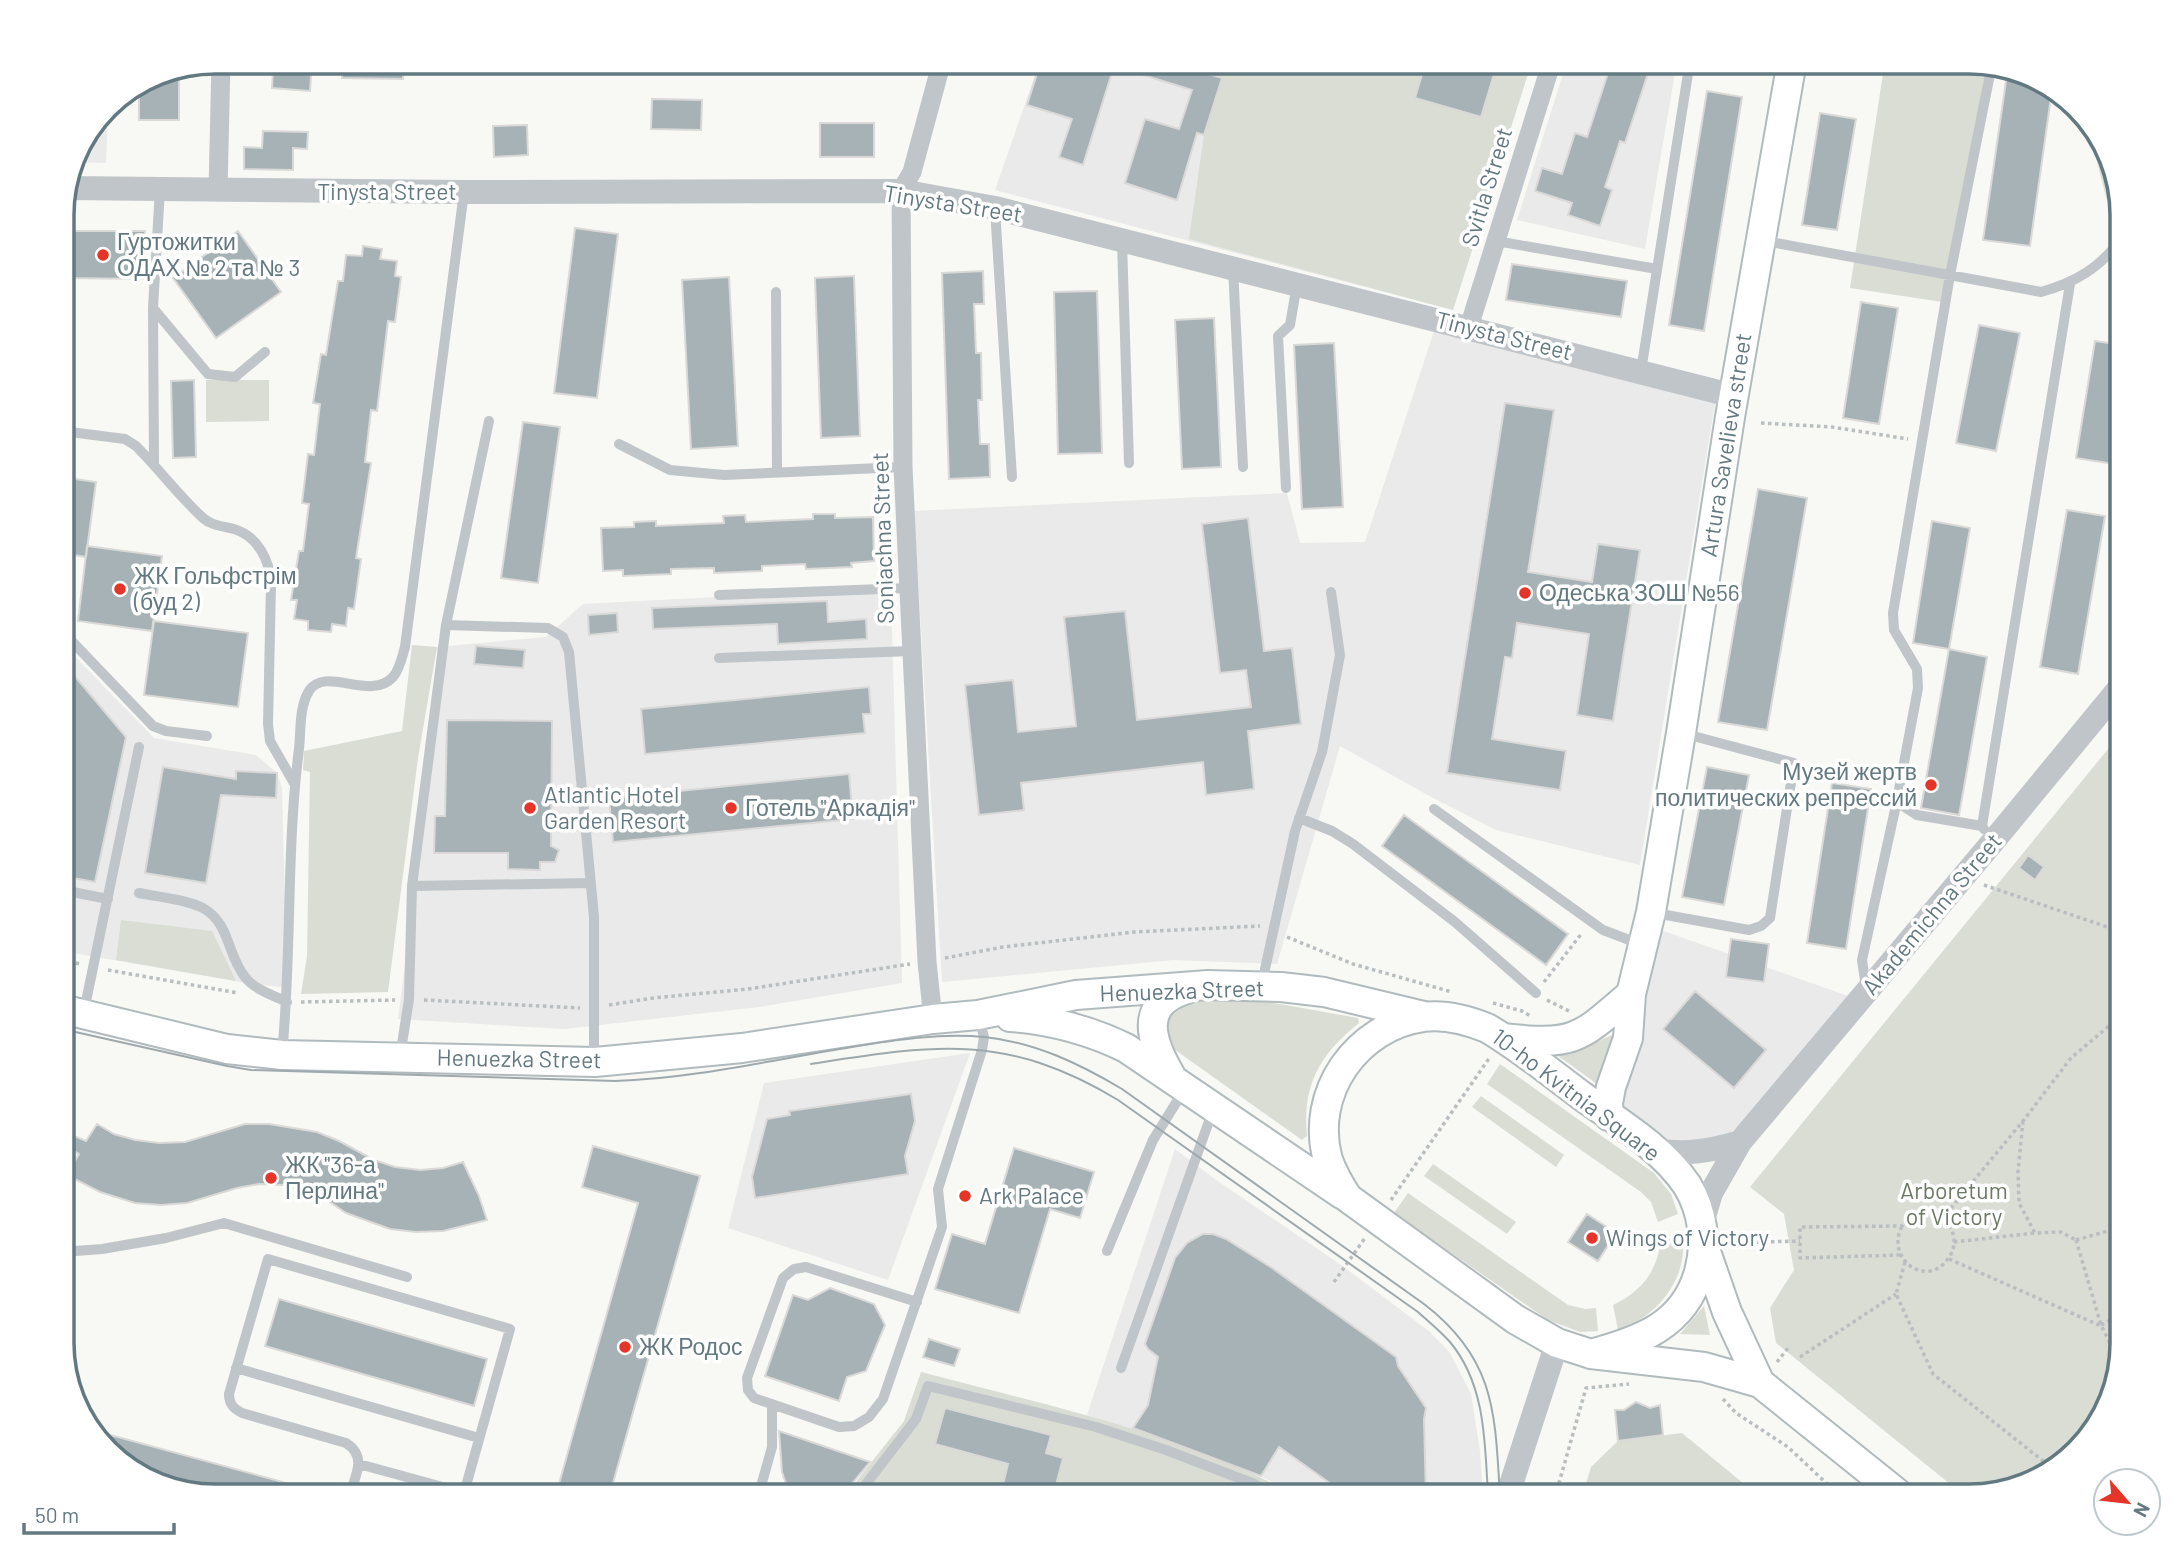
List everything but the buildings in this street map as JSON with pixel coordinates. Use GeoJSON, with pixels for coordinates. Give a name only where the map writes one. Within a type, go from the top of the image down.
{"type":"FeatureCollection","features":[{"type":"Feature","properties":{"kind":"main road","name":"Artura Savelieva street"},"geometry":{"type":"LineString","coordinates":[[1609,1116],[1611,1087],[1628,1038],[1631,993],[1651,912],[1734,396],[1790,74]]}},
{"type":"Feature","properties":{"kind":"main road","name":"Henuezka Street"},"geometry":{"type":"LineString","coordinates":[[74,1012],[228,1049],[282,1055],[594,1062],[742,1048],[933,1019],[978,1015],[1076,995],[1208,985],[1324,992],[1426,1016]]}},
{"type":"Feature","properties":{"kind":"main road"},"geometry":{"type":"LineString","coordinates":[[1179,1082],[1156,1049],[1152,1029],[1156,1012],[1167,998],[1178,992],[1208,985]]}},
{"type":"Feature","properties":{"kind":"main road"},"geometry":{"type":"LineString","coordinates":[[1503,1038],[1538,1042],[1558,1041],[1581,1035],[1595,1026],[1631,993]]}},
{"type":"Feature","properties":{"kind":"main road","name":"Henuezka Street"},"geometry":{"type":"LineString","coordinates":[[978,1015],[1058,1023],[1097,1034],[1126,1048],[1348,1198]]}},
{"type":"Feature","properties":{"kind":"main road","name":"10-ho Kvitnia Square"},"geometry":{"type":"LineString","coordinates":[[1426,1016],[1468,1020],[1503,1038],[1655,1150],[1687,1186],[1696,1204],[1727,1311],[1760,1383],[1704,1367],[1591,1354],[1557,1343],[1515,1319],[1348,1198],[1336,1180],[1328,1159],[1325,1116],[1329,1094],[1350,1056],[1366,1041],[1405,1021],[1426,1016]]}},
{"type":"Feature","properties":{"kind":"main road"},"geometry":{"type":"LineString","coordinates":[[1591,1354],[1637,1340],[1668,1322],[1680,1309],[1693,1286],[1702,1261],[1703,1233]]}},
{"type":"Feature","properties":{"kind":"main road"},"geometry":{"type":"LineString","coordinates":[[1760,1383],[1886,1484]]}},
{"type":"Feature","properties":{"kind":"street"},"geometry":{"type":"LineString","coordinates":[[218,191],[220,74]]}},
{"type":"Feature","properties":{"kind":"street","name":"Soniachna Street"},"geometry":{"type":"LineString","coordinates":[[933,1019],[927,962],[903,467],[901,191],[912,172],[938,74]]}},
{"type":"Feature","properties":{"kind":"street","name":"Svitla Street"},"geometry":{"type":"LineString","coordinates":[[1469,327],[1548,74]]}},
{"type":"Feature","properties":{"kind":"street","name":"Tinysta Street"},"geometry":{"type":"LineString","coordinates":[[76,188],[464,192],[901,191],[995,208],[1734,396]]}},
{"type":"Feature","properties":{"kind":"street","name":"Akademichna Street"},"geometry":{"type":"LineString","coordinates":[[1703,1233],[1711,1193],[1740,1142],[1962,878],[1986,835],[2110,698]]}},
{"type":"Feature","properties":{"kind":"street"},"geometry":{"type":"LineString","coordinates":[[1655,1150],[1702,1152],[1740,1142]]}},
{"type":"Feature","properties":{"kind":"street"},"geometry":{"type":"LineString","coordinates":[[1511,1484],[1557,1343]]}},
{"type":"Feature","properties":{"kind":"lane"},"geometry":{"type":"LineString","coordinates":[[1641,371],[1688,74]]}},
{"type":"Feature","properties":{"kind":"lane"},"geometry":{"type":"LineString","coordinates":[[1867,992],[1862,960],[1918,688],[1917,669],[1894,630],[1893,613],[1950,275],[1990,75]]}},
{"type":"Feature","properties":{"kind":"lane"},"geometry":{"type":"LineString","coordinates":[[154,464],[153,308],[160,189]]}},
{"type":"Feature","properties":{"kind":"lane"},"geometry":{"type":"LineString","coordinates":[[282,1055],[287,1002],[294,783],[303,711],[310,689],[317,683],[327,681],[372,687],[382,685],[393,677],[400,665],[405,647],[464,192]]}},
{"type":"Feature","properties":{"kind":"lane"},"geometry":{"type":"LineString","coordinates":[[995,208],[1012,477]]}},
{"type":"Feature","properties":{"kind":"lane"},"geometry":{"type":"LineString","coordinates":[[1496,240],[1657,269]]}},
{"type":"Feature","properties":{"kind":"lane"},"geometry":{"type":"LineString","coordinates":[[1122,241],[1129,463]]}},
{"type":"Feature","properties":{"kind":"lane"},"geometry":{"type":"LineString","coordinates":[[1760,241],[2041,292],[2070,284],[2110,254]]}},
{"type":"Feature","properties":{"kind":"lane"},"geometry":{"type":"LineString","coordinates":[[1233,267],[1243,467]]}},
{"type":"Feature","properties":{"kind":"lane"},"geometry":{"type":"LineString","coordinates":[[1286,488],[1278,336],[1290,326],[1297,284]]}},
{"type":"Feature","properties":{"kind":"lane"},"geometry":{"type":"LineString","coordinates":[[1898,795],[1903,806],[1917,814],[1986,835],[2070,284]]}},
{"type":"Feature","properties":{"kind":"lane"},"geometry":{"type":"LineString","coordinates":[[776,292],[777,472]]}},
{"type":"Feature","properties":{"kind":"lane"},"geometry":{"type":"LineString","coordinates":[[153,308],[208,374],[235,377],[265,352]]}},
{"type":"Feature","properties":{"kind":"lane"},"geometry":{"type":"LineString","coordinates":[[400,1056],[409,999],[412,886],[446,625],[489,421]]}},
{"type":"Feature","properties":{"kind":"lane"},"geometry":{"type":"LineString","coordinates":[[74,433],[125,439],[154,464],[206,520],[238,530],[256,544],[270,568],[270,741],[294,783]]}},
{"type":"Feature","properties":{"kind":"lane"},"geometry":{"type":"LineString","coordinates":[[619,444],[670,470],[724,475],[903,467]]}},
{"type":"Feature","properties":{"kind":"lane"},"geometry":{"type":"LineString","coordinates":[[719,595],[909,589]]}},
{"type":"Feature","properties":{"kind":"lane"},"geometry":{"type":"LineString","coordinates":[[1261,987],[1299,818],[1322,752],[1340,655],[1331,592]]}},
{"type":"Feature","properties":{"kind":"lane"},"geometry":{"type":"LineString","coordinates":[[446,625],[548,628],[563,637],[569,652],[594,917],[594,1062]]}},
{"type":"Feature","properties":{"kind":"lane"},"geometry":{"type":"LineString","coordinates":[[74,644],[153,726],[166,731],[207,736]]}},
{"type":"Feature","properties":{"kind":"lane"},"geometry":{"type":"LineString","coordinates":[[719,658],[912,651]]}},
{"type":"Feature","properties":{"kind":"lane"},"geometry":{"type":"LineString","coordinates":[[1651,912],[1748,930],[1761,926],[1770,918],[1794,763],[1681,733]]}},
{"type":"Feature","properties":{"kind":"lane"},"geometry":{"type":"LineString","coordinates":[[74,1008],[93,967],[139,747]]}},
{"type":"Feature","properties":{"kind":"lane"},"geometry":{"type":"LineString","coordinates":[[1434,809],[1603,930],[1643,945]]}},
{"type":"Feature","properties":{"kind":"lane"},"geometry":{"type":"LineString","coordinates":[[1299,818],[1332,831],[1353,844],[1455,922],[1536,993]]}},
{"type":"Feature","properties":{"kind":"lane"},"geometry":{"type":"LineString","coordinates":[[412,886],[590,883]]}},
{"type":"Feature","properties":{"kind":"lane"},"geometry":{"type":"LineString","coordinates":[[74,892],[108,898]]}},
{"type":"Feature","properties":{"kind":"lane"},"geometry":{"type":"LineString","coordinates":[[139,893],[200,906],[210,913],[220,923],[244,976],[254,986],[287,1002]]}},
{"type":"Feature","properties":{"kind":"lane"},"geometry":{"type":"LineString","coordinates":[[917,1302],[806,1267],[794,1269],[783,1278],[747,1378],[748,1390],[754,1398],[839,1427],[854,1426],[869,1417],[883,1399],[917,1302],[942,1227],[938,1189],[982,1050],[984,1037],[978,1015]]}},
{"type":"Feature","properties":{"kind":"lane"},"geometry":{"type":"LineString","coordinates":[[1107,1251],[1179,1082]]}},
{"type":"Feature","properties":{"kind":"lane"},"geometry":{"type":"LineString","coordinates":[[1121,1368],[1214,1106]]}},
{"type":"Feature","properties":{"kind":"lane"},"geometry":{"type":"LineString","coordinates":[[74,1251],[166,1238],[224,1223],[407,1276]]}},
{"type":"Feature","properties":{"kind":"lane"},"geometry":{"type":"LineString","coordinates":[[353,1484],[359,1464],[354,1448],[346,1443],[236,1410],[229,1401],[268,1259],[510,1329],[466,1484]]}},
{"type":"Feature","properties":{"kind":"lane"},"geometry":{"type":"LineString","coordinates":[[236,1368],[479,1438]]}},
{"type":"Feature","properties":{"kind":"lane"},"geometry":{"type":"LineString","coordinates":[[866,1484],[916,1419],[928,1386],[1096,1427],[1252,1483]]}},
{"type":"Feature","properties":{"kind":"lane"},"geometry":{"type":"LineString","coordinates":[[762,1484],[772,1447],[772,1405]]}},
{"type":"Feature","properties":{"kind":"lane"},"geometry":{"type":"LineString","coordinates":[[359,1464],[431,1484]]}},
{"type":"Feature","properties":{"kind":"path"},"geometry":{"type":"LineString","coordinates":[[1761,423],[1832,427],[1922,441]]}},
{"type":"Feature","properties":{"kind":"path"},"geometry":{"type":"LineString","coordinates":[[1962,878],[2110,928]]}},
{"type":"Feature","properties":{"kind":"path"},"geometry":{"type":"LineString","coordinates":[[1536,993],[1591,920]]}},
{"type":"Feature","properties":{"kind":"path"},"geometry":{"type":"LineString","coordinates":[[287,1002],[409,999],[592,1008],[653,998],[748,989],[927,962],[1003,947],[1134,932],[1258,925],[1353,964],[1457,993]]}},
{"type":"Feature","properties":{"kind":"path"},"geometry":{"type":"LineString","coordinates":[[74,963],[248,995]]}},
{"type":"Feature","properties":{"kind":"path"},"geometry":{"type":"LineString","coordinates":[[1390,981],[1391,975]]}},
{"type":"Feature","properties":{"kind":"path"},"geometry":{"type":"LineString","coordinates":[[1483,1000],[1522,1011],[1541,1023]]}},
{"type":"Feature","properties":{"kind":"path"},"geometry":{"type":"LineString","coordinates":[[1334,1282],[1522,1011]]}},
{"type":"Feature","properties":{"kind":"path"},"geometry":{"type":"LineString","coordinates":[[1942,1219],[2071,1058],[2110,1025]]}},
{"type":"Feature","properties":{"kind":"path"},"geometry":{"type":"LineString","coordinates":[[2023,1121],[2018,1172],[2019,1203],[2035,1233]]}},
{"type":"Feature","properties":{"kind":"path"},"geometry":{"type":"LineString","coordinates":[[1921,1214],[1936,1215],[1942,1219],[1953,1233],[1954,1242],[1949,1259],[1943,1265],[1926,1271],[1911,1267],[1900,1255],[1897,1237],[1902,1226],[1907,1220],[1921,1214]]}},
{"type":"Feature","properties":{"kind":"path"},"geometry":{"type":"LineString","coordinates":[[1900,1255],[1800,1258],[1800,1227],[1902,1226]]}},
{"type":"Feature","properties":{"kind":"path"},"geometry":{"type":"LineString","coordinates":[[1954,1242],[2035,1233],[2060,1233],[2076,1240],[2110,1230]]}},
{"type":"Feature","properties":{"kind":"path"},"geometry":{"type":"LineString","coordinates":[[1703,1233],[1800,1241]]}},
{"type":"Feature","properties":{"kind":"path"},"geometry":{"type":"LineString","coordinates":[[2076,1240],[2101,1326],[2110,1344]]}},
{"type":"Feature","properties":{"kind":"path"},"geometry":{"type":"LineString","coordinates":[[1949,1259],[2101,1326]]}},
{"type":"Feature","properties":{"kind":"path"},"geometry":{"type":"LineString","coordinates":[[1905,1262],[1896,1294],[1933,1374],[2045,1462]]}},
{"type":"Feature","properties":{"kind":"path"},"geometry":{"type":"LineString","coordinates":[[1800,1357],[1896,1294]]}},
{"type":"Feature","properties":{"kind":"path"},"geometry":{"type":"LineString","coordinates":[[2101,1326],[2110,1321]]}},
{"type":"Feature","properties":{"kind":"path"},"geometry":{"type":"LineString","coordinates":[[1559,1484],[1586,1388],[1638,1383]]}},
{"type":"Feature","properties":{"kind":"path"},"geometry":{"type":"LineString","coordinates":[[1714,1395],[1727,1401],[1736,1413],[1788,1447],[1827,1484]]}},
{"type":"Feature","properties":{"kind":"shaded area"},"geometry":{"type":"Polygon","coordinates":[[[1035,74],[1528,74],[1453,310],[995,190],[1035,74]]]}},
{"type":"Feature","properties":{"kind":"shaded area"},"geometry":{"type":"Polygon","coordinates":[[[1563,74],[1675,74],[1645,249],[1517,220],[1563,74]]]}},
{"type":"Feature","properties":{"kind":"shaded area"},"geometry":{"type":"Polygon","coordinates":[[[107,124],[106,163],[84,162],[92,144],[107,124]]]}},
{"type":"Feature","properties":{"kind":"shaded area"},"geometry":{"type":"Polygon","coordinates":[[[1434,331],[1715,403],[1640,865],[1496,830],[1340,746],[1277,964],[1173,960],[942,982],[914,511],[1287,493],[1300,543],[1365,542],[1434,331]]]}},
{"type":"Feature","properties":{"kind":"shaded area"},"geometry":{"type":"Polygon","coordinates":[[[853,590],[891,597],[902,983],[759,1007],[564,1029],[398,1019],[432,755],[437,647],[546,637],[583,604],[853,590]]]}},
{"type":"Feature","properties":{"kind":"shaded area"},"geometry":{"type":"Polygon","coordinates":[[[74,655],[154,738],[256,755],[277,773],[282,788],[286,947],[283,987],[74,953],[74,655]]]}},
{"type":"Feature","properties":{"kind":"shaded area"},"geometry":{"type":"Polygon","coordinates":[[[1655,928],[1848,996],[1755,1113],[1713,1146],[1667,1144],[1615,1103],[1655,928]]]}},
{"type":"Feature","properties":{"kind":"shaded area"},"geometry":{"type":"Polygon","coordinates":[[[970,1053],[888,1280],[728,1228],[764,1083],[970,1053]]]}},
{"type":"Feature","properties":{"kind":"shaded area"},"geometry":{"type":"Polygon","coordinates":[[[1175,1149],[1344,1267],[1430,1332],[1450,1353],[1471,1394],[1482,1484],[1275,1484],[1261,1476],[1087,1415],[1175,1149]]]}},
{"type":"Feature","properties":{"kind":"green space"},"geometry":{"type":"Polygon","coordinates":[[[1207,74],[1528,74],[1453,310],[1189,239],[1204,135],[1222,79],[1207,74]]]}},
{"type":"Feature","properties":{"kind":"green space"},"geometry":{"type":"Polygon","coordinates":[[[1883,74],[1985,75],[1949,303],[1850,288],[1883,74]]]}},
{"type":"Feature","properties":{"kind":"green space"},"geometry":{"type":"Polygon","coordinates":[[[2094,150],[2105,178],[2110,211],[2094,150]]]}},
{"type":"Feature","properties":{"kind":"green space"},"geometry":{"type":"Polygon","coordinates":[[[206,380],[269,380],[269,421],[206,422],[206,380]]]}},
{"type":"Feature","properties":{"kind":"green space"},"geometry":{"type":"Polygon","coordinates":[[[412,645],[437,647],[418,758],[388,992],[301,994],[307,956],[310,772],[303,770],[304,751],[402,731],[412,645]]]}},
{"type":"Feature","properties":{"kind":"green space","name":"Arboretum of Victory"},"geometry":{"type":"Polygon","coordinates":[[[2110,747],[2110,1343],[2102,1389],[2091,1414],[2080,1429],[2047,1461],[2031,1470],[1996,1482],[1950,1484],[1776,1343],[1770,1308],[1794,1270],[1784,1214],[1750,1187],[2110,747]]]}},
{"type":"Feature","properties":{"kind":"green space"},"geometry":{"type":"Polygon","coordinates":[[[121,920],[212,931],[236,981],[116,960],[121,920]]]}},
{"type":"Feature","properties":{"kind":"green space"},"geometry":{"type":"Polygon","coordinates":[[[1246,998],[1358,1018],[1359,1023],[1334,1047],[1316,1072],[1308,1101],[1307,1136],[1302,1140],[1171,1047],[1163,1024],[1164,1017],[1189,1000],[1246,998]]]}},
{"type":"Feature","properties":{"kind":"green space"},"geometry":{"type":"Polygon","coordinates":[[[1616,1033],[1597,1084],[1554,1053],[1586,1047],[1616,1033]]]}},
{"type":"Feature","properties":{"kind":"green space"},"geometry":{"type":"Polygon","coordinates":[[[1500,1064],[1654,1173],[1671,1194],[1678,1214],[1658,1222],[1651,1202],[1641,1192],[1487,1084],[1500,1064]]]}},
{"type":"Feature","properties":{"kind":"green space"},"geometry":{"type":"Polygon","coordinates":[[[1481,1096],[1564,1155],[1556,1167],[1472,1107],[1481,1096]]]}},
{"type":"Feature","properties":{"kind":"green space"},"geometry":{"type":"Polygon","coordinates":[[[1433,1164],[1516,1222],[1507,1234],[1424,1176],[1433,1164]]]}},
{"type":"Feature","properties":{"kind":"green space"},"geometry":{"type":"Polygon","coordinates":[[[1408,1193],[1568,1305],[1585,1309],[1596,1308],[1598,1331],[1580,1332],[1548,1320],[1394,1213],[1408,1193]]]}},
{"type":"Feature","properties":{"kind":"green space"},"geometry":{"type":"Polygon","coordinates":[[[1682,1235],[1681,1265],[1668,1293],[1646,1316],[1618,1330],[1613,1305],[1640,1287],[1652,1271],[1661,1239],[1682,1235]]]}},
{"type":"Feature","properties":{"kind":"green space"},"geometry":{"type":"Polygon","coordinates":[[[1704,1306],[1710,1335],[1680,1334],[1704,1306]]]}},
{"type":"Feature","properties":{"kind":"green space"},"geometry":{"type":"Polygon","coordinates":[[[921,1372],[1162,1438],[1209,1455],[1272,1484],[854,1484],[904,1421],[921,1372]]]}},
{"type":"Feature","properties":{"kind":"green space"},"geometry":{"type":"Polygon","coordinates":[[[1682,1433],[1744,1484],[1586,1484],[1591,1467],[1618,1441],[1682,1433]]]}},
{"type":"Feature","properties":{"kind":"tram line"},"geometry":{"type":"LineString","coordinates":[[74,1032],[251,1070],[615,1081],[704,1073],[868,1044],[934,1037],[984,1037],[1039,1049],[1090,1071],[1122,1089],[1424,1304],[1448,1325],[1466,1346],[1487,1390],[1493,1414],[1499,1484]]}},
{"type":"Feature","properties":{"kind":"tram line"},"geometry":{"type":"LineString","coordinates":[[811,1064],[895,1052],[968,1049],[1040,1063],[1078,1078],[1118,1100],[1418,1312],[1450,1342],[1462,1359],[1477,1396],[1484,1436],[1487,1484]]}},
{"type":"Feature","properties":{"kind":"place","name":"Гуртожитки ОДАХ № 2 та № 3"},"geometry":{"type":"Point","coordinates":[103,255]}},
{"type":"Feature","properties":{"kind":"place","name":"ЖК Гольфстрім (буд 2)"},"geometry":{"type":"Point","coordinates":[120,589]}},
{"type":"Feature","properties":{"kind":"place","name":"Одеська ЗОШ №56"},"geometry":{"type":"Point","coordinates":[1525,593]}},
{"type":"Feature","properties":{"kind":"place","name":"Музей жертв политических репрессий"},"geometry":{"type":"Point","coordinates":[1931,785]}},
{"type":"Feature","properties":{"kind":"place","name":"Atlantic Hotel Garden Resort"},"geometry":{"type":"Point","coordinates":[530,808]}},
{"type":"Feature","properties":{"kind":"place","name":"Готель \"Аркадія\""},"geometry":{"type":"Point","coordinates":[731,808]}},
{"type":"Feature","properties":{"kind":"place","name":"ЖК \"36-а Перлина\""},"geometry":{"type":"Point","coordinates":[271,1178]}},
{"type":"Feature","properties":{"kind":"place","name":"Ark Palace"},"geometry":{"type":"Point","coordinates":[965,1196]}},
{"type":"Feature","properties":{"kind":"place","name":"Wings of Victory"},"geometry":{"type":"Point","coordinates":[1592,1238]}},
{"type":"Feature","properties":{"kind":"place","name":"ЖК Родос"},"geometry":{"type":"Point","coordinates":[625,1347]}}]}
